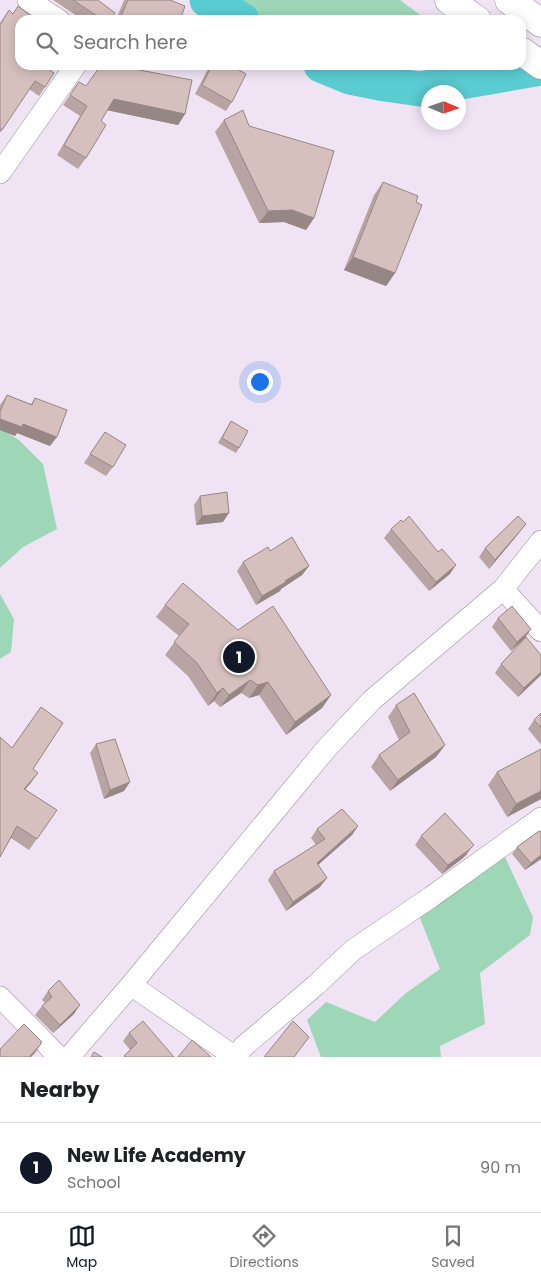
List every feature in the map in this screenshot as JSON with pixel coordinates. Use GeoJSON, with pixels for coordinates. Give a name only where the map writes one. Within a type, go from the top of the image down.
{"type":"FeatureCollection","features":[{"type":"Feature","properties":{"kind":"highway"},"geometry":{"type":"LineString","coordinates":[[449,0],[470,15]]}},
{"type":"Feature","properties":{"kind":"highway"},"geometry":{"type":"LineString","coordinates":[[509,0],[541,23]]}},
{"type":"Feature","properties":{"kind":"highway"},"geometry":{"type":"LineString","coordinates":[[526,54],[541,65]]}},
{"type":"Feature","properties":{"kind":"street"},"geometry":{"type":"LineString","coordinates":[[28,0],[51,15]]}},
{"type":"Feature","properties":{"kind":"street"},"geometry":{"type":"LineString","coordinates":[[0,173],[72,70]]}},
{"type":"Feature","properties":{"kind":"street"},"geometry":{"type":"LineString","coordinates":[[69,1057],[326,749],[372,700],[503,589],[541,541]]}},
{"type":"Feature","properties":{"kind":"street"},"geometry":{"type":"LineString","coordinates":[[503,589],[541,631]]}},
{"type":"Feature","properties":{"kind":"street"},"geometry":{"type":"LineString","coordinates":[[131,985],[235,1057],[243,1047],[316,985],[353,950],[541,818]]}},
{"type":"Feature","properties":{"kind":"street"},"geometry":{"type":"LineString","coordinates":[[0,997],[59,1057]]}},
{"type":"Feature","properties":{"kind":"green space"},"geometry":{"type":"Polygon","coordinates":[[[226,0],[400,0],[420,15],[252,15],[226,0]]]}},
{"type":"Feature","properties":{"kind":"green space"},"geometry":{"type":"Polygon","coordinates":[[[0,429],[19,440],[43,464],[57,529],[23,547],[0,568],[0,429]]]}},
{"type":"Feature","properties":{"kind":"green space"},"geometry":{"type":"Polygon","coordinates":[[[0,594],[14,619],[11,652],[0,659],[0,594]]]}},
{"type":"Feature","properties":{"kind":"green space"},"geometry":{"type":"Polygon","coordinates":[[[505,857],[533,917],[530,935],[480,973],[485,1024],[440,1046],[441,1057],[321,1057],[307,1020],[326,1002],[375,1022],[406,993],[440,969],[418,913],[505,857]]]}},
{"type":"Feature","properties":{"kind":"building"},"geometry":{"type":"Polygon","coordinates":[[[73,0],[98,0],[115,13],[114,15],[96,15],[73,0]]]}},
{"type":"Feature","properties":{"kind":"building"},"geometry":{"type":"Polygon","coordinates":[[[128,0],[170,0],[185,6],[182,15],[121,15],[128,0]]]}},
{"type":"Feature","properties":{"kind":"building"},"geometry":{"type":"Polygon","coordinates":[[[18,6],[30,15],[15,15],[15,70],[50,70],[54,73],[45,87],[35,81],[2,130],[0,129],[0,25],[9,10],[13,14],[18,6]]]}},
{"type":"Feature","properties":{"kind":"building"},"geometry":{"type":"Polygon","coordinates":[[[97,70],[140,70],[192,80],[185,114],[114,99],[101,121],[106,125],[86,158],[64,145],[87,106],[70,95],[79,82],[86,86],[97,70]]]}},
{"type":"Feature","properties":{"kind":"building"},"geometry":{"type":"Polygon","coordinates":[[[210,70],[239,70],[246,74],[232,102],[202,85],[210,70]]]}},
{"type":"Feature","properties":{"kind":"building"},"geometry":{"type":"Polygon","coordinates":[[[243,110],[249,126],[334,151],[314,218],[292,210],[268,211],[224,120],[243,110]]]}},
{"type":"Feature","properties":{"kind":"building"},"geometry":{"type":"Polygon","coordinates":[[[383,182],[418,196],[416,202],[422,205],[395,273],[353,257],[383,182]]]}},
{"type":"Feature","properties":{"kind":"building"},"geometry":{"type":"Polygon","coordinates":[[[7,395],[32,405],[35,398],[67,410],[57,437],[23,424],[22,427],[0,419],[0,412],[7,395]]]}},
{"type":"Feature","properties":{"kind":"building"},"geometry":{"type":"Polygon","coordinates":[[[231,421],[248,431],[239,448],[222,438],[231,421]]]}},
{"type":"Feature","properties":{"kind":"building"},"geometry":{"type":"Polygon","coordinates":[[[105,432],[126,445],[113,467],[90,454],[105,432]]]}},
{"type":"Feature","properties":{"kind":"building"},"geometry":{"type":"Polygon","coordinates":[[[227,492],[229,513],[202,516],[200,496],[227,492]]]}},
{"type":"Feature","properties":{"kind":"building"},"geometry":{"type":"Polygon","coordinates":[[[409,516],[438,552],[442,549],[456,565],[436,582],[391,529],[409,516]]]}},
{"type":"Feature","properties":{"kind":"building"},"geometry":{"type":"Polygon","coordinates":[[[518,516],[526,524],[495,560],[485,548],[518,516]]]}},
{"type":"Feature","properties":{"kind":"building"},"geometry":{"type":"Polygon","coordinates":[[[292,537],[309,566],[262,596],[243,562],[268,547],[270,551],[292,537]]]}},
{"type":"Feature","properties":{"kind":"building"},"geometry":{"type":"Polygon","coordinates":[[[183,583],[238,630],[273,606],[331,695],[295,722],[268,682],[258,685],[250,680],[229,695],[223,688],[217,693],[197,663],[174,642],[189,624],[165,605],[183,583]]]}},
{"type":"Feature","properties":{"kind":"building"},"geometry":{"type":"Polygon","coordinates":[[[512,606],[531,629],[517,642],[498,618],[512,606]]]}},
{"type":"Feature","properties":{"kind":"building"},"geometry":{"type":"Polygon","coordinates":[[[526,637],[541,655],[541,672],[524,688],[501,664],[526,637]]]}},
{"type":"Feature","properties":{"kind":"building"},"geometry":{"type":"Polygon","coordinates":[[[414,693],[445,745],[398,780],[379,755],[410,732],[396,705],[414,693]]]}},
{"type":"Feature","properties":{"kind":"building"},"geometry":{"type":"Polygon","coordinates":[[[41,707],[63,723],[33,769],[38,773],[24,789],[57,810],[37,839],[17,826],[0,857],[0,737],[12,748],[41,707]]]}},
{"type":"Feature","properties":{"kind":"building"},"geometry":{"type":"Polygon","coordinates":[[[541,713],[541,728],[534,720],[541,713]]]}},
{"type":"Feature","properties":{"kind":"building"},"geometry":{"type":"Polygon","coordinates":[[[115,739],[130,782],[110,790],[96,744],[115,739]]]}},
{"type":"Feature","properties":{"kind":"building"},"geometry":{"type":"Polygon","coordinates":[[[541,749],[541,791],[516,804],[497,772],[541,749]]]}},
{"type":"Feature","properties":{"kind":"building"},"geometry":{"type":"Polygon","coordinates":[[[342,809],[358,826],[317,863],[327,878],[293,902],[274,871],[325,839],[317,829],[342,809]]]}},
{"type":"Feature","properties":{"kind":"building"},"geometry":{"type":"Polygon","coordinates":[[[445,813],[474,845],[448,865],[421,836],[445,813]]]}},
{"type":"Feature","properties":{"kind":"building"},"geometry":{"type":"Polygon","coordinates":[[[539,831],[541,832],[541,855],[531,863],[517,847],[539,831]]]}},
{"type":"Feature","properties":{"kind":"building"},"geometry":{"type":"Polygon","coordinates":[[[59,980],[80,1005],[60,1025],[42,1006],[52,997],[48,991],[59,980]]]}},
{"type":"Feature","properties":{"kind":"building"},"geometry":{"type":"Polygon","coordinates":[[[143,1021],[174,1057],[124,1056],[137,1043],[129,1033],[143,1021]]]}},
{"type":"Feature","properties":{"kind":"building"},"geometry":{"type":"Polygon","coordinates":[[[293,1021],[309,1037],[294,1057],[264,1057],[293,1021]]]}},
{"type":"Feature","properties":{"kind":"building"},"geometry":{"type":"Polygon","coordinates":[[[24,1024],[42,1042],[41,1044],[29,1057],[0,1057],[0,1049],[24,1024]]]}},
{"type":"Feature","properties":{"kind":"building"},"geometry":{"type":"Polygon","coordinates":[[[192,1040],[211,1057],[178,1057],[192,1040]]]}},
{"type":"Feature","properties":{"kind":"building"},"geometry":{"type":"Polygon","coordinates":[[[94,1052],[102,1057],[91,1057],[94,1052]]]}},
{"type":"Feature","properties":{"kind":"waterway"},"geometry":{"type":"LineString","coordinates":[[207,0],[233,15]]}},
{"type":"Feature","properties":{"kind":"waterway"},"geometry":{"type":"LineString","coordinates":[[333,70],[350,77],[420,89],[541,68]]}},
{"type":"Feature","properties":{"kind":"place","name":"New Life Academy"},"geometry":{"type":"Point","coordinates":[239,657]}}]}
